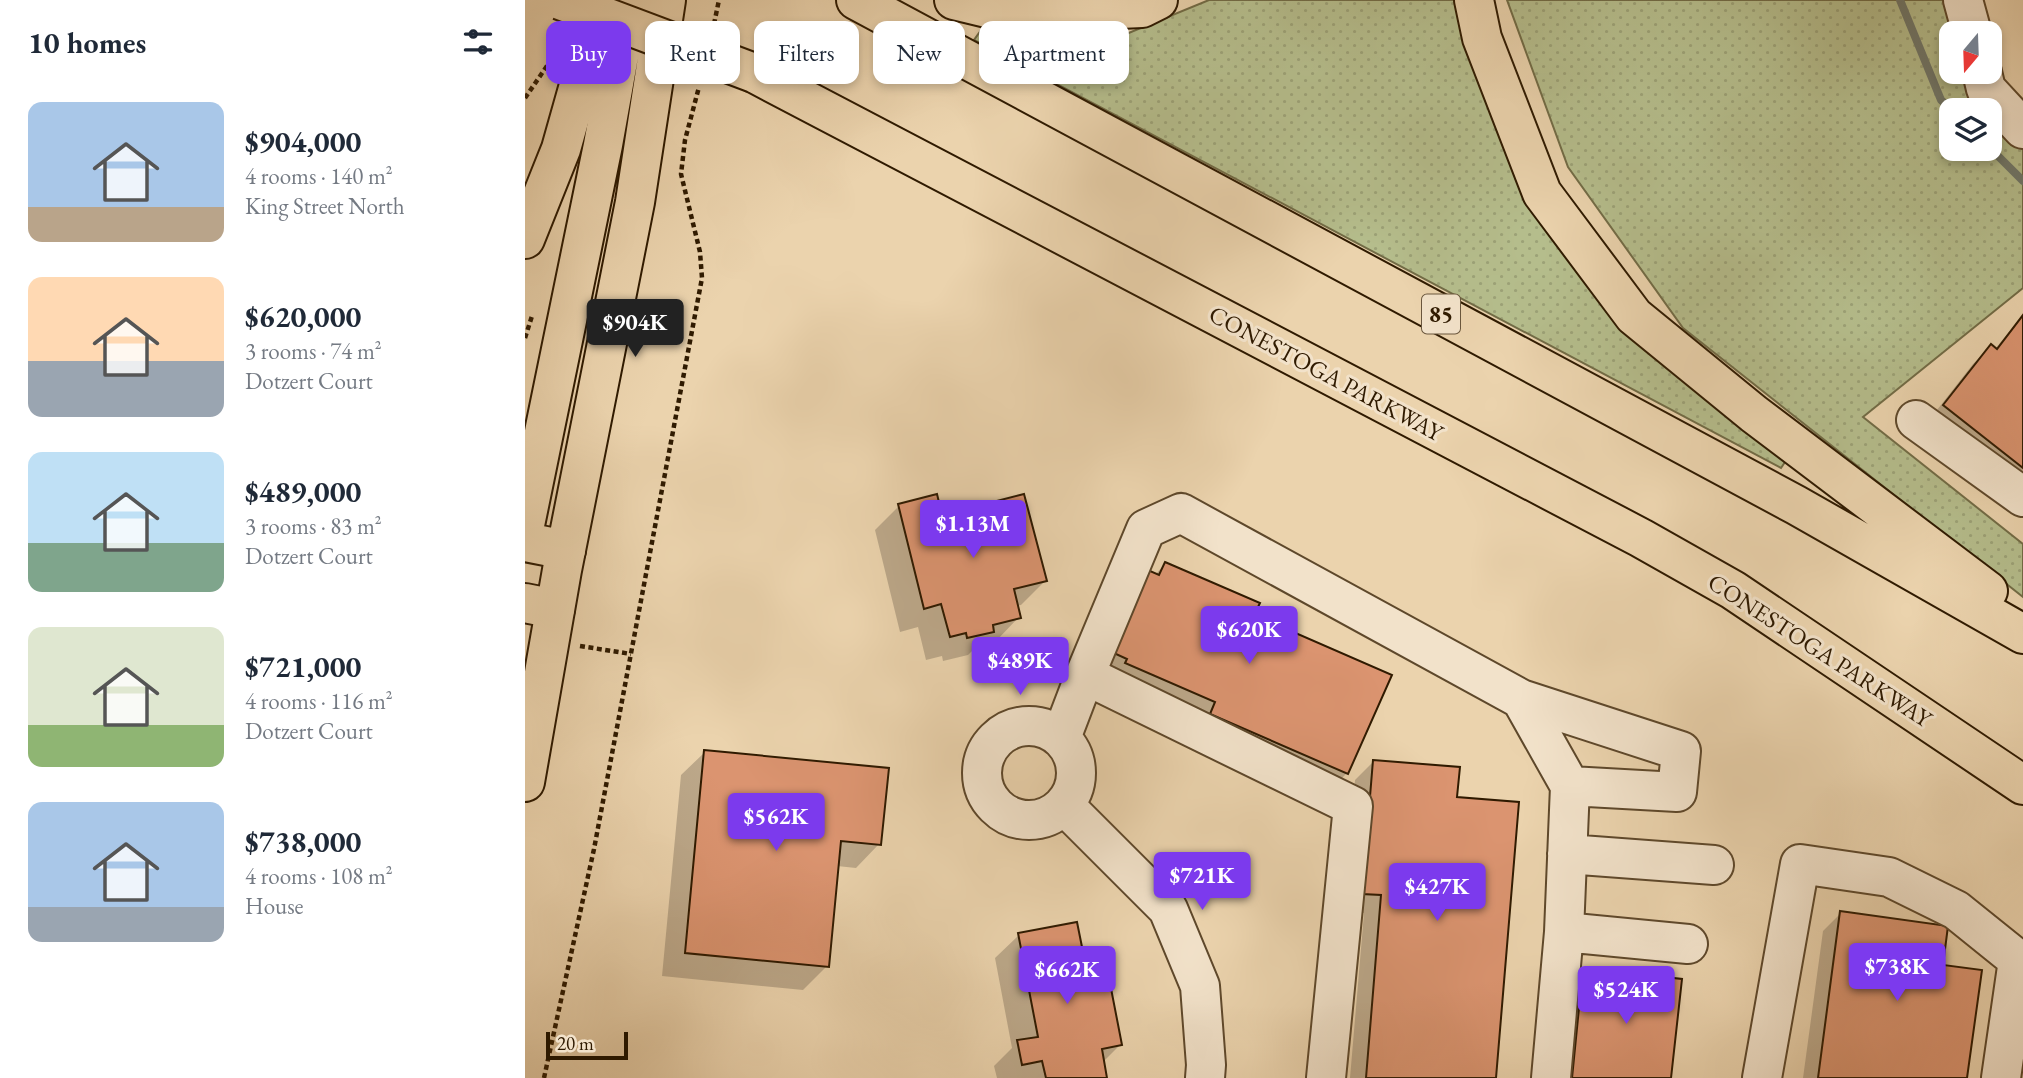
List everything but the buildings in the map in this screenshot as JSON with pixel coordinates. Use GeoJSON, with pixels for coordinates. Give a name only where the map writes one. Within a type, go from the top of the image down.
{"type":"FeatureCollection","features":[{"type":"Feature","properties":{"kind":"main road"},"geometry":{"type":"LineString","coordinates":[[560,0],[754,73]]}},
{"type":"Feature","properties":{"kind":"main road"},"geometry":{"type":"LineString","coordinates":[[525,239],[561,149],[604,0]]}},
{"type":"Feature","properties":{"kind":"main road","name":"CONESTOGA PARKWAY"},"geometry":{"type":"LineString","coordinates":[[604,0],[754,73]]}},
{"type":"Feature","properties":{"kind":"main road"},"geometry":{"type":"LineString","coordinates":[[525,525],[603,145],[629,0]]}},
{"type":"Feature","properties":{"kind":"main road"},"geometry":{"type":"LineString","coordinates":[[525,782],[540,606],[566,550],[635,202],[666,0]]}},
{"type":"Feature","properties":{"kind":"main road","name":"85"},"geometry":{"type":"LineString","coordinates":[[856,0],[1796,505],[2023,634]]}},
{"type":"Feature","properties":{"kind":"main road"},"geometry":{"type":"LineString","coordinates":[[954,0],[1012,14],[1142,8],[1158,0]]}},
{"type":"Feature","properties":{"kind":"main road"},"geometry":{"type":"LineString","coordinates":[[1474,0],[1482,38],[1542,192],[1634,316],[1754,414],[2023,618]]}},
{"type":"Feature","properties":{"kind":"main road","name":"CONESTOGA PARKWAY"},"geometry":{"type":"LineString","coordinates":[[775,84],[1641,538],[1733,590],[2023,785]]}},
{"type":"Feature","properties":{"kind":"main road"},"geometry":{"type":"LineString","coordinates":[[525,542],[566,550]]}},
{"type":"Feature","properties":{"kind":"street"},"geometry":{"type":"LineString","coordinates":[[1963,0],[1969,21]]}},
{"type":"Feature","properties":{"kind":"street"},"geometry":{"type":"LineString","coordinates":[[1985,84],[1986,89],[2023,129]]}},
{"type":"Feature","properties":{"kind":"street"},"geometry":{"type":"LineString","coordinates":[[1916,420],[2023,497]]}},
{"type":"Feature","properties":{"kind":"street"},"geometry":{"type":"LineString","coordinates":[[1061,738],[1146,528],[1181,513],[1521,699],[1681,751],[1677,792],[1570,786]]}},
{"type":"Feature","properties":{"kind":"street"},"geometry":{"type":"LineString","coordinates":[[1085,675],[1353,806],[1326,1078]]}},
{"type":"Feature","properties":{"kind":"street"},"geometry":{"type":"LineString","coordinates":[[1521,699],[1570,786],[1564,932],[1551,1078]]}},
{"type":"Feature","properties":{"kind":"street"},"geometry":{"type":"LineString","coordinates":[[1029,726],[1046,729],[1061,738],[1076,762],[1077,777],[1074,791],[1065,806],[1051,816],[1035,821],[1017,820],[1002,813],[990,800],[982,785],[981,767],[987,751],[997,737],[1012,729],[1029,726]]}},
{"type":"Feature","properties":{"kind":"street"},"geometry":{"type":"LineString","coordinates":[[1065,806],[1168,909],[1199,986],[1206,1051],[1205,1078]]}},
{"type":"Feature","properties":{"kind":"street"},"geometry":{"type":"LineString","coordinates":[[1567,854],[1714,865]]}},
{"type":"Feature","properties":{"kind":"street"},"geometry":{"type":"LineString","coordinates":[[1762,1078],[1800,863],[1889,877],[1956,910],[2018,960],[2001,1078]]}},
{"type":"Feature","properties":{"kind":"street"},"geometry":{"type":"LineString","coordinates":[[1564,932],[1688,944]]}},
{"type":"Feature","properties":{"kind":"path"},"geometry":{"type":"LineString","coordinates":[[714,21],[719,0]]}},
{"type":"Feature","properties":{"kind":"path"},"geometry":{"type":"LineString","coordinates":[[544,1078],[594,849],[702,278],[700,251],[681,173],[685,140],[699,84]]}},
{"type":"Feature","properties":{"kind":"path"},"geometry":{"type":"LineString","coordinates":[[575,645],[631,654]]}},
{"type":"Feature","properties":{"kind":"green space"},"geometry":{"type":"Polygon","coordinates":[[[1209,0],[1455,0],[1470,55],[1524,185],[1789,456],[1781,468],[1057,84],[1129,84],[1129,33],[1209,0]]]}},
{"type":"Feature","properties":{"kind":"green space"},"geometry":{"type":"Polygon","coordinates":[[[1507,0],[1949,0],[1959,21],[1939,21],[1939,84],[1990,84],[1999,98],[1939,98],[1939,161],[2002,161],[2002,104],[2023,139],[2023,288],[1863,417],[2023,544],[2023,597],[1683,328],[1568,167],[1507,0]]]}},
{"type":"Feature","properties":{"kind":"waterway"},"geometry":{"type":"LineString","coordinates":[[1900,0],[1940,98]]}},
{"type":"Feature","properties":{"kind":"waterway"},"geometry":{"type":"LineString","coordinates":[[2002,160],[2023,181]]}}]}
